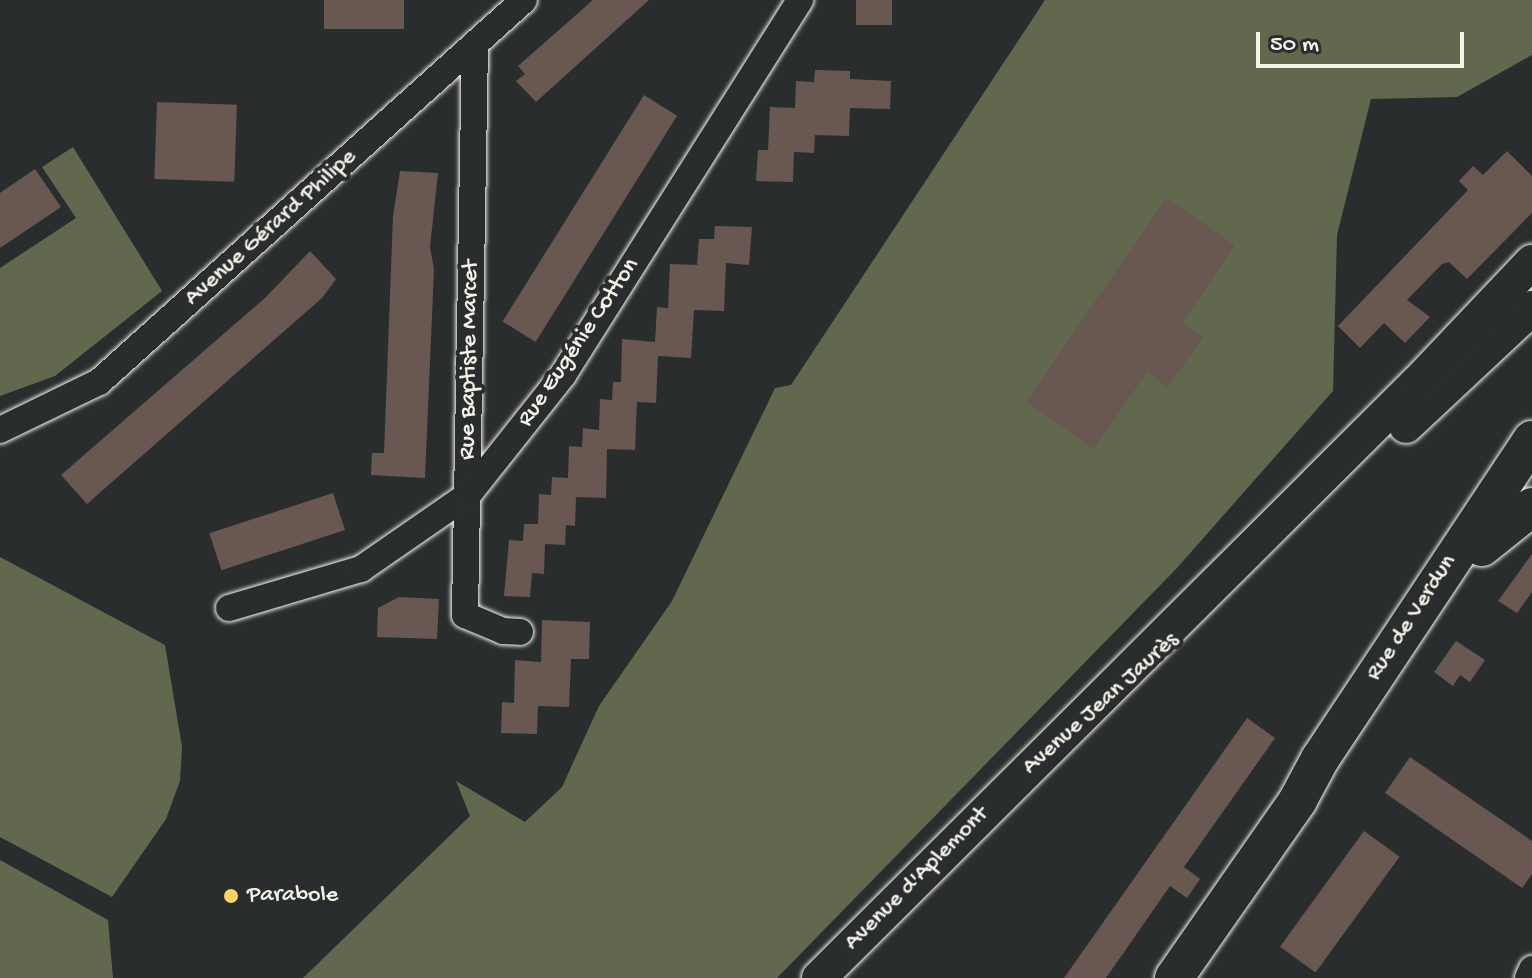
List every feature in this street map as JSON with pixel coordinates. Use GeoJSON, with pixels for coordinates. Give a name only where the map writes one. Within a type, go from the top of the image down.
{"type":"FeatureCollection","features":[{"type":"Feature","properties":{"kind":"main road","name":"Rue de Verdun"},"geometry":{"type":"LineString","coordinates":[[1174,978],[1298,800],[1320,759],[1532,440]]}},
{"type":"Feature","properties":{"kind":"main road","name":"Rue de Verdun"},"geometry":{"type":"LineString","coordinates":[[1298,800],[1331,768],[1482,547],[1532,488]]}},
{"type":"Feature","properties":{"kind":"main road"},"geometry":{"type":"LineString","coordinates":[[1482,547],[1532,507]]}},
{"type":"Feature","properties":{"kind":"street","name":"Avenue Gérard Philipe"},"geometry":{"type":"LineString","coordinates":[[0,430],[99,382],[524,0]]}},
{"type":"Feature","properties":{"kind":"street","name":"Rue Eugénie Cotton"},"geometry":{"type":"LineString","coordinates":[[229,608],[361,569],[468,495],[563,375],[800,0]]}},
{"type":"Feature","properties":{"kind":"street","name":"Rue Baptiste Marcet"},"geometry":{"type":"LineString","coordinates":[[475,46],[465,615],[503,631],[520,632]]}},
{"type":"Feature","properties":{"kind":"street"},"geometry":{"type":"LineString","coordinates":[[1465,332],[1532,262]]}},
{"type":"Feature","properties":{"kind":"street"},"geometry":{"type":"LineString","coordinates":[[1465,332],[1532,272]]}},
{"type":"Feature","properties":{"kind":"street","name":"Avenue Jean Jaurès"},"geometry":{"type":"LineString","coordinates":[[1015,781],[1532,308]]}},
{"type":"Feature","properties":{"kind":"street","name":"Avenue Jean Jaurès"},"geometry":{"type":"LineString","coordinates":[[1015,781],[1465,332]]}},
{"type":"Feature","properties":{"kind":"street","name":"Avenue d'Aplemont"},"geometry":{"type":"LineString","coordinates":[[819,978],[1015,781]]}},
{"type":"Feature","properties":{"kind":"street"},"geometry":{"type":"LineString","coordinates":[[1528,978],[1532,969]]}},
{"type":"Feature","properties":{"kind":"green space"},"geometry":{"type":"Polygon","coordinates":[[[1045,0],[1532,0],[1532,55],[1457,97],[1371,99],[1337,235],[1333,391],[1177,568],[777,978],[303,978],[470,816],[456,781],[525,822],[562,787],[599,706],[672,601],[775,388],[791,385],[1045,0]]]}},
{"type":"Feature","properties":{"kind":"green space"},"geometry":{"type":"Polygon","coordinates":[[[73,147],[162,291],[55,376],[0,396],[0,268],[76,218],[42,167],[73,147]]]}},
{"type":"Feature","properties":{"kind":"green space"},"geometry":{"type":"Polygon","coordinates":[[[0,557],[165,645],[182,747],[180,781],[166,819],[112,897],[0,837],[0,557]]]}},
{"type":"Feature","properties":{"kind":"green space"},"geometry":{"type":"Polygon","coordinates":[[[0,860],[108,920],[113,978],[0,978],[0,860]]]}},
{"type":"Feature","properties":{"kind":"building"},"geometry":{"type":"Polygon","coordinates":[[[324,0],[404,0],[404,29],[324,29],[324,0]]]}},
{"type":"Feature","properties":{"kind":"building"},"geometry":{"type":"Polygon","coordinates":[[[593,0],[649,0],[536,102],[516,81],[525,74],[518,66],[593,0]]]}},
{"type":"Feature","properties":{"kind":"building"},"geometry":{"type":"Polygon","coordinates":[[[856,0],[892,0],[892,25],[856,25],[856,0]]]}},
{"type":"Feature","properties":{"kind":"building"},"geometry":{"type":"Polygon","coordinates":[[[815,70],[850,71],[850,79],[891,81],[890,109],[850,108],[849,136],[815,135],[814,153],[794,152],[793,182],[756,181],[758,150],[768,150],[770,107],[795,108],[796,81],[814,82],[815,70]]]}},
{"type":"Feature","properties":{"kind":"building"},"geometry":{"type":"Polygon","coordinates":[[[644,95],[677,116],[536,342],[503,321],[644,95]]]}},
{"type":"Feature","properties":{"kind":"building"},"geometry":{"type":"Polygon","coordinates":[[[157,102],[237,105],[234,182],[154,179],[157,102]]]}},
{"type":"Feature","properties":{"kind":"building"},"geometry":{"type":"Polygon","coordinates":[[[1507,151],[1532,176],[1532,213],[1467,279],[1449,262],[1442,264],[1407,300],[1430,317],[1405,343],[1384,323],[1360,348],[1338,326],[1468,190],[1459,181],[1473,166],[1483,175],[1507,151]]]}},
{"type":"Feature","properties":{"kind":"building"},"geometry":{"type":"Polygon","coordinates":[[[35,169],[61,207],[0,248],[0,193],[35,169]]]}},
{"type":"Feature","properties":{"kind":"building"},"geometry":{"type":"Polygon","coordinates":[[[400,171],[438,173],[430,247],[434,269],[425,478],[371,475],[372,453],[384,453],[393,216],[400,171]]]}},
{"type":"Feature","properties":{"kind":"building"},"geometry":{"type":"Polygon","coordinates":[[[1166,198],[1235,245],[1182,323],[1203,337],[1168,387],[1147,372],[1094,449],[1026,402],[1166,198]]]}},
{"type":"Feature","properties":{"kind":"building"},"geometry":{"type":"Polygon","coordinates":[[[715,226],[752,227],[749,265],[726,263],[724,311],[694,310],[691,358],[658,356],[656,403],[637,402],[635,450],[607,449],[606,498],[576,497],[575,526],[566,525],[565,545],[545,544],[544,574],[532,573],[530,597],[504,596],[509,540],[523,541],[524,524],[538,524],[539,494],[551,495],[552,477],[568,478],[569,446],[582,447],[583,428],[599,430],[600,399],[612,400],[613,382],[621,382],[622,339],[655,342],[657,307],[668,308],[670,264],[697,265],[699,239],[714,239],[715,226]]]}},
{"type":"Feature","properties":{"kind":"building"},"geometry":{"type":"Polygon","coordinates":[[[310,251],[336,279],[322,298],[87,504],[61,475],[265,298],[310,251]]]}},
{"type":"Feature","properties":{"kind":"building"},"geometry":{"type":"Polygon","coordinates":[[[333,493],[345,530],[221,570],[209,533],[333,493]]]}},
{"type":"Feature","properties":{"kind":"building"},"geometry":{"type":"Polygon","coordinates":[[[1532,554],[1532,592],[1517,613],[1498,601],[1532,554]]]}},
{"type":"Feature","properties":{"kind":"building"},"geometry":{"type":"Polygon","coordinates":[[[399,597],[439,599],[437,639],[377,637],[378,608],[399,597]]]}},
{"type":"Feature","properties":{"kind":"building"},"geometry":{"type":"Polygon","coordinates":[[[542,620],[590,622],[589,659],[571,659],[569,707],[538,706],[537,734],[501,733],[502,702],[514,703],[515,660],[541,662],[542,620]]]}},
{"type":"Feature","properties":{"kind":"building"},"geometry":{"type":"Polygon","coordinates":[[[1456,641],[1485,660],[1470,682],[1460,675],[1453,686],[1434,672],[1456,641]]]}},
{"type":"Feature","properties":{"kind":"building"},"geometry":{"type":"Polygon","coordinates":[[[1247,718],[1275,738],[1184,867],[1200,879],[1187,898],[1170,886],[1106,978],[1064,978],[1247,718]]]}},
{"type":"Feature","properties":{"kind":"building"},"geometry":{"type":"Polygon","coordinates":[[[1410,757],[1532,841],[1532,874],[1522,888],[1385,793],[1410,757]]]}},
{"type":"Feature","properties":{"kind":"building"},"geometry":{"type":"Polygon","coordinates":[[[1364,831],[1400,857],[1316,973],[1280,947],[1364,831]]]}},
{"type":"Feature","properties":{"kind":"place","name":"Parabole"},"geometry":{"type":"Point","coordinates":[231,896]}}]}
